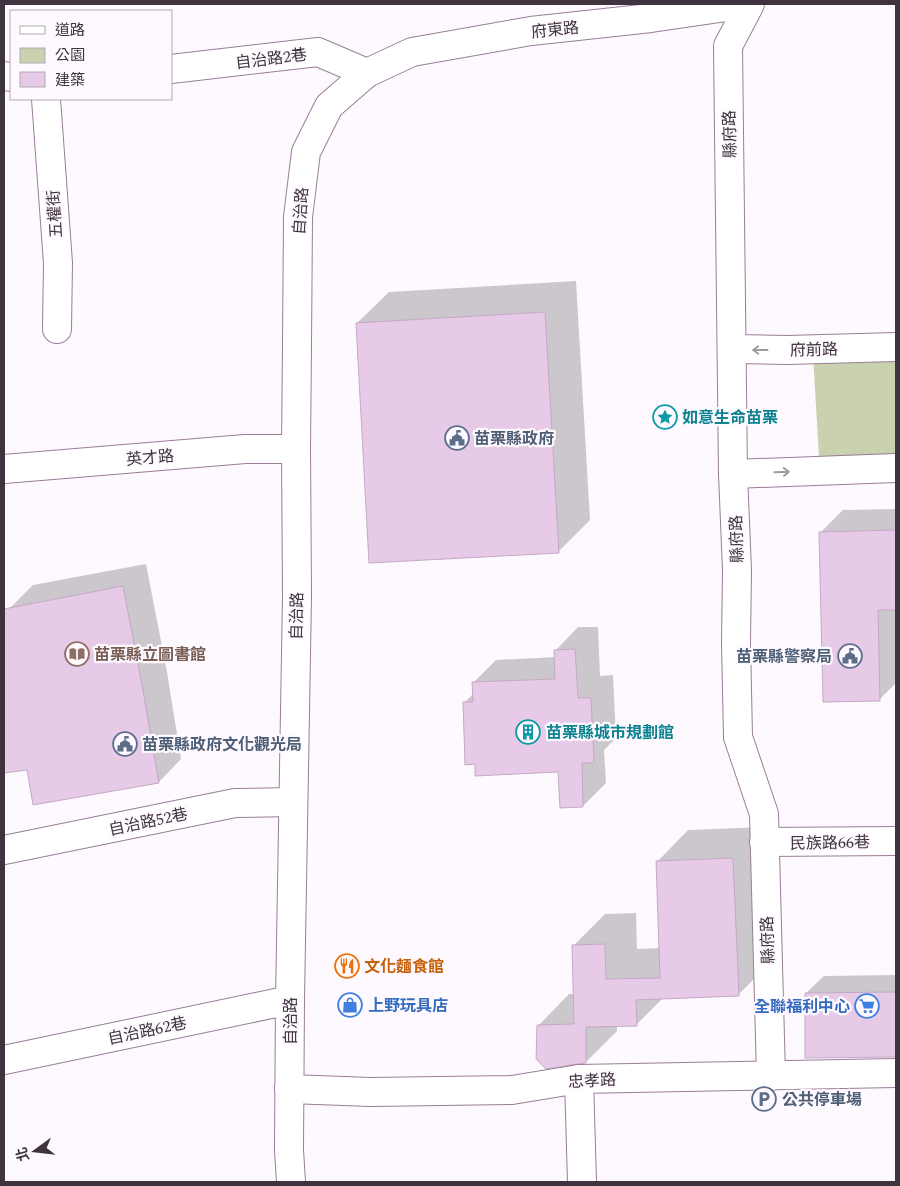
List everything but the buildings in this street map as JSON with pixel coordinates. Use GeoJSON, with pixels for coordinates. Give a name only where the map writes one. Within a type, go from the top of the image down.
{"type":"FeatureCollection","features":[{"type":"Feature","properties":{"kind":"street","name":"府東路"},"geometry":{"type":"LineString","coordinates":[[367,73],[412,52],[456,43],[531,31],[651,18],[749,4]]}},
{"type":"Feature","properties":{"kind":"street","name":"縣府路"},"geometry":{"type":"LineString","coordinates":[[749,4],[728,46],[733,474],[737,570],[736,643],[738,737],[764,814],[771,1076]]}},
{"type":"Feature","properties":{"kind":"street","name":"自治路2巷"},"geometry":{"type":"LineString","coordinates":[[172,69],[318,52],[367,73]]}},
{"type":"Feature","properties":{"kind":"street","name":"自治路"},"geometry":{"type":"LineString","coordinates":[[291,1182],[289,1089],[297,596],[298,216],[306,152],[329,106],[367,73]]}},
{"type":"Feature","properties":{"kind":"street","name":"五權街"},"geometry":{"type":"LineString","coordinates":[[46,100],[58,263],[57,329]]}},
{"type":"Feature","properties":{"kind":"street","name":"府前路"},"geometry":{"type":"LineString","coordinates":[[732,350],[896,347]]}},
{"type":"Feature","properties":{"kind":"street","name":"英才路"},"geometry":{"type":"LineString","coordinates":[[4,469],[245,449],[296,449]]}},
{"type":"Feature","properties":{"kind":"street"},"geometry":{"type":"LineString","coordinates":[[733,474],[896,468]]}},
{"type":"Feature","properties":{"kind":"street","name":"自治路52巷"},"geometry":{"type":"LineString","coordinates":[[4,850],[235,803],[293,802]]}},
{"type":"Feature","properties":{"kind":"street","name":"民族路66巷"},"geometry":{"type":"LineString","coordinates":[[764,842],[896,841]]}},
{"type":"Feature","properties":{"kind":"street","name":"自治路62巷"},"geometry":{"type":"LineString","coordinates":[[4,1060],[290,1000]]}},
{"type":"Feature","properties":{"kind":"street","name":"忠孝路"},"geometry":{"type":"LineString","coordinates":[[289,1089],[371,1092],[512,1090],[579,1079],[896,1074]]}},
{"type":"Feature","properties":{"kind":"street"},"geometry":{"type":"LineString","coordinates":[[579,1079],[582,1182]]}},
{"type":"Feature","properties":{"kind":"green space"},"geometry":{"type":"Polygon","coordinates":[[[813,355],[896,355],[896,455],[819,457],[813,355]]]}},
{"type":"Feature","properties":{"kind":"place","name":"如意生命苗栗"},"geometry":{"type":"Point","coordinates":[665,417]}},
{"type":"Feature","properties":{"kind":"place","name":"苗栗縣政府"},"geometry":{"type":"Point","coordinates":[457,438]}},
{"type":"Feature","properties":{"kind":"place","name":"苗栗縣立圖書館"},"geometry":{"type":"Point","coordinates":[77,654]}},
{"type":"Feature","properties":{"kind":"place","name":"苗栗縣警察局"},"geometry":{"type":"Point","coordinates":[850,656]}},
{"type":"Feature","properties":{"kind":"place","name":"苗栗縣城市規劃館"},"geometry":{"type":"Point","coordinates":[528,732]}},
{"type":"Feature","properties":{"kind":"place","name":"苗栗縣政府文化觀光局"},"geometry":{"type":"Point","coordinates":[125,744]}},
{"type":"Feature","properties":{"kind":"place","name":"文化麵食館"},"geometry":{"type":"Point","coordinates":[347,966]}},
{"type":"Feature","properties":{"kind":"place","name":"上野玩具店"},"geometry":{"type":"Point","coordinates":[350,1005]}},
{"type":"Feature","properties":{"kind":"place","name":"全聯福利中心"},"geometry":{"type":"Point","coordinates":[867,1006]}},
{"type":"Feature","properties":{"kind":"place","name":"公共停車場"},"geometry":{"type":"Point","coordinates":[764,1099]}}]}
